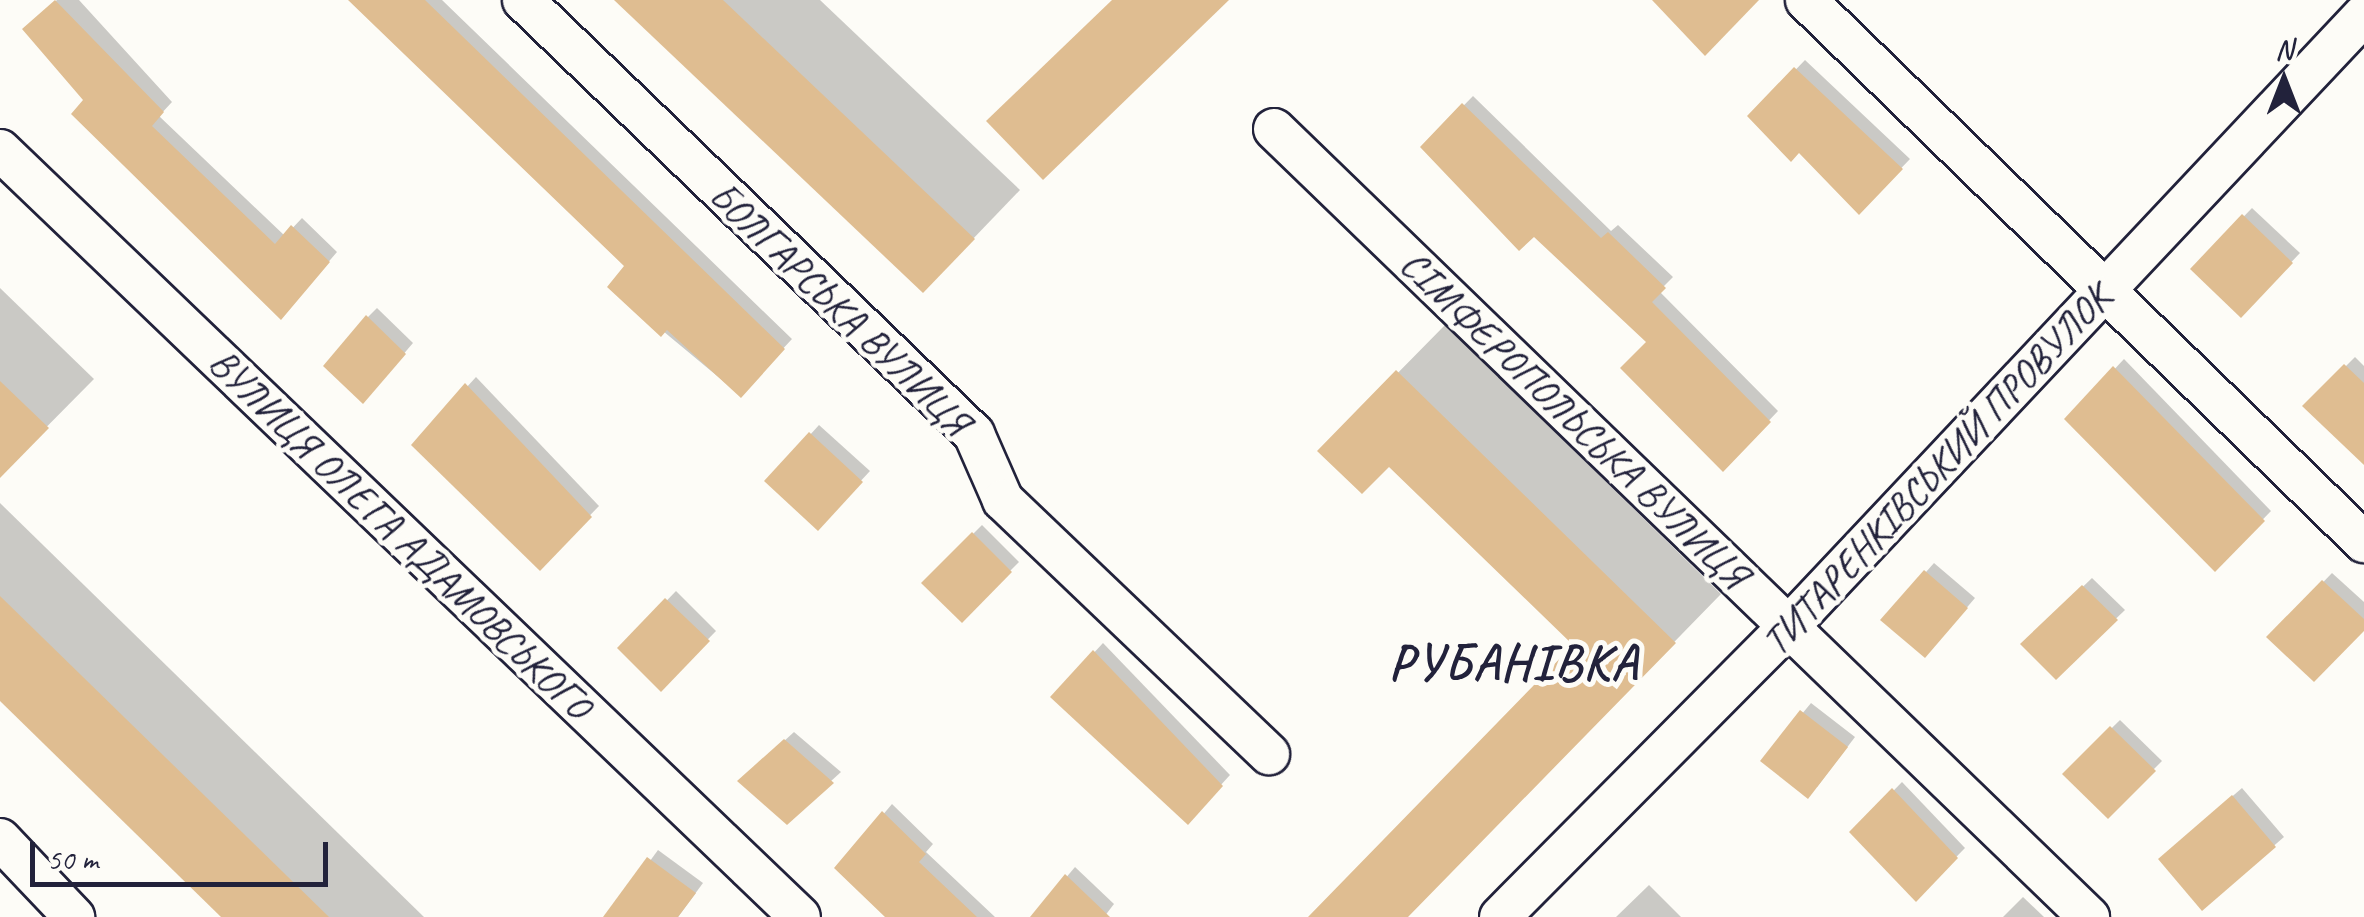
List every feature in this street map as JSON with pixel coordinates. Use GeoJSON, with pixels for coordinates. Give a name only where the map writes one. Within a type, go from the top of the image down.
{"type":"FeatureCollection","features":[{"type":"Feature","properties":{"kind":"street","name":"БОЛГАРСЬКА ВУЛИЦЯ"},"geometry":{"type":"LineString","coordinates":[[523,0],[974,434],[1004,500],[1269,754]]}},
{"type":"Feature","properties":{"kind":"street"},"geometry":{"type":"LineString","coordinates":[[1806,0],[2108,287],[2364,542]]}},
{"type":"Feature","properties":{"kind":"street","name":"ТИТАРЕНКІВСЬКИЙ ПРОВУЛОК"},"geometry":{"type":"LineString","coordinates":[[1500,917],[1789,626],[2364,15]]}},
{"type":"Feature","properties":{"kind":"street","name":"СІМФЕРОПОЛЬСЬКА ВУЛИЦЯ"},"geometry":{"type":"LineString","coordinates":[[1274,130],[2089,917]]}},
{"type":"Feature","properties":{"kind":"street","name":"ВУЛИЦЯ ОЛЕГА АДАМОВСЬКОГО"},"geometry":{"type":"LineString","coordinates":[[0,150],[800,917]]}},
{"type":"Feature","properties":{"kind":"street"},"geometry":{"type":"LineString","coordinates":[[0,839],[74,917]]}},
{"type":"Feature","properties":{"kind":"building"},"geometry":{"type":"Polygon","coordinates":[[[55,0],[164,112],[152,126],[275,244],[291,225],[330,262],[281,320],[71,114],[83,100],[22,29],[55,0]]]}},
{"type":"Feature","properties":{"kind":"building"},"geometry":{"type":"Polygon","coordinates":[[[348,0],[425,0],[785,349],[741,398],[667,330],[661,337],[607,287],[624,266],[348,0]]]}},
{"type":"Feature","properties":{"kind":"building"},"geometry":{"type":"Polygon","coordinates":[[[614,0],[723,0],[975,239],[923,293],[614,0]]]}},
{"type":"Feature","properties":{"kind":"building"},"geometry":{"type":"Polygon","coordinates":[[[1112,0],[1229,0],[1043,180],[986,121],[1112,0]]]}},
{"type":"Feature","properties":{"kind":"building"},"geometry":{"type":"Polygon","coordinates":[[[1652,0],[1759,0],[1705,56],[1652,0]]]}},
{"type":"Feature","properties":{"kind":"building"},"geometry":{"type":"Polygon","coordinates":[[[1794,67],[1903,169],[1859,215],[1799,153],[1791,162],[1747,116],[1794,67]]]}},
{"type":"Feature","properties":{"kind":"building"},"geometry":{"type":"Polygon","coordinates":[[[1462,103],[1601,238],[1608,232],[1666,288],[1652,302],[1771,422],[1723,472],[1620,368],[1646,342],[1534,237],[1519,251],[1420,147],[1462,103]]]}},
{"type":"Feature","properties":{"kind":"building"},"geometry":{"type":"Polygon","coordinates":[[[2242,214],[2293,263],[2241,318],[2190,269],[2242,214]]]}},
{"type":"Feature","properties":{"kind":"building"},"geometry":{"type":"Polygon","coordinates":[[[366,315],[406,354],[363,404],[323,366],[366,315]]]}},
{"type":"Feature","properties":{"kind":"building"},"geometry":{"type":"Polygon","coordinates":[[[2344,364],[2364,383],[2364,465],[2302,406],[2344,364]]]}},
{"type":"Feature","properties":{"kind":"building"},"geometry":{"type":"Polygon","coordinates":[[[2113,366],[2265,521],[2215,572],[2064,419],[2113,366]]]}},
{"type":"Feature","properties":{"kind":"building"},"geometry":{"type":"Polygon","coordinates":[[[1396,370],[1676,643],[1408,917],[1308,917],[1573,645],[1389,467],[1362,494],[1317,451],[1396,370]]]}},
{"type":"Feature","properties":{"kind":"building"},"geometry":{"type":"Polygon","coordinates":[[[0,381],[49,428],[0,478],[0,381]]]}},
{"type":"Feature","properties":{"kind":"building"},"geometry":{"type":"Polygon","coordinates":[[[465,383],[592,517],[540,571],[411,445],[465,383]]]}},
{"type":"Feature","properties":{"kind":"building"},"geometry":{"type":"Polygon","coordinates":[[[809,432],[863,482],[818,531],[764,481],[809,432]]]}},
{"type":"Feature","properties":{"kind":"building"},"geometry":{"type":"Polygon","coordinates":[[[972,532],[1012,572],[962,623],[921,583],[972,532]]]}},
{"type":"Feature","properties":{"kind":"building"},"geometry":{"type":"Polygon","coordinates":[[[1924,570],[1968,608],[1925,658],[1880,620],[1924,570]]]}},
{"type":"Feature","properties":{"kind":"building"},"geometry":{"type":"Polygon","coordinates":[[[2322,580],[2364,619],[2364,631],[2314,682],[2266,637],[2322,580]]]}},
{"type":"Feature","properties":{"kind":"building"},"geometry":{"type":"Polygon","coordinates":[[[2082,585],[2118,620],[2056,680],[2020,644],[2082,585]]]}},
{"type":"Feature","properties":{"kind":"building"},"geometry":{"type":"Polygon","coordinates":[[[0,596],[329,917],[221,917],[0,701],[0,596]]]}},
{"type":"Feature","properties":{"kind":"building"},"geometry":{"type":"Polygon","coordinates":[[[665,598],[710,641],[661,692],[617,648],[665,598]]]}},
{"type":"Feature","properties":{"kind":"building"},"geometry":{"type":"Polygon","coordinates":[[[1093,650],[1223,786],[1188,825],[1050,697],[1093,650]]]}},
{"type":"Feature","properties":{"kind":"building"},"geometry":{"type":"Polygon","coordinates":[[[1800,710],[1848,747],[1808,799],[1760,761],[1800,710]]]}},
{"type":"Feature","properties":{"kind":"building"},"geometry":{"type":"Polygon","coordinates":[[[2110,726],[2156,771],[2108,819],[2062,774],[2110,726]]]}},
{"type":"Feature","properties":{"kind":"building"},"geometry":{"type":"Polygon","coordinates":[[[784,739],[834,783],[787,825],[737,781],[784,739]]]}},
{"type":"Feature","properties":{"kind":"building"},"geometry":{"type":"Polygon","coordinates":[[[1892,788],[1958,858],[1916,902],[1849,832],[1892,788]]]}},
{"type":"Feature","properties":{"kind":"building"},"geometry":{"type":"Polygon","coordinates":[[[2232,795],[2276,847],[2202,911],[2158,859],[2232,795]]]}},
{"type":"Feature","properties":{"kind":"building"},"geometry":{"type":"Polygon","coordinates":[[[882,811],[926,854],[919,862],[977,917],[885,917],[834,868],[882,811]]]}},
{"type":"Feature","properties":{"kind":"building"},"geometry":{"type":"Polygon","coordinates":[[[647,857],[696,893],[678,917],[603,917],[647,857]]]}},
{"type":"Feature","properties":{"kind":"building"},"geometry":{"type":"Polygon","coordinates":[[[1065,874],[1110,917],[1030,917],[1065,874]]]}},
{"type":"Feature","properties":{"kind":"district","name":"РУБАНІВКА"},"geometry":{"type":"Point","coordinates":[1514,663]}}]}
